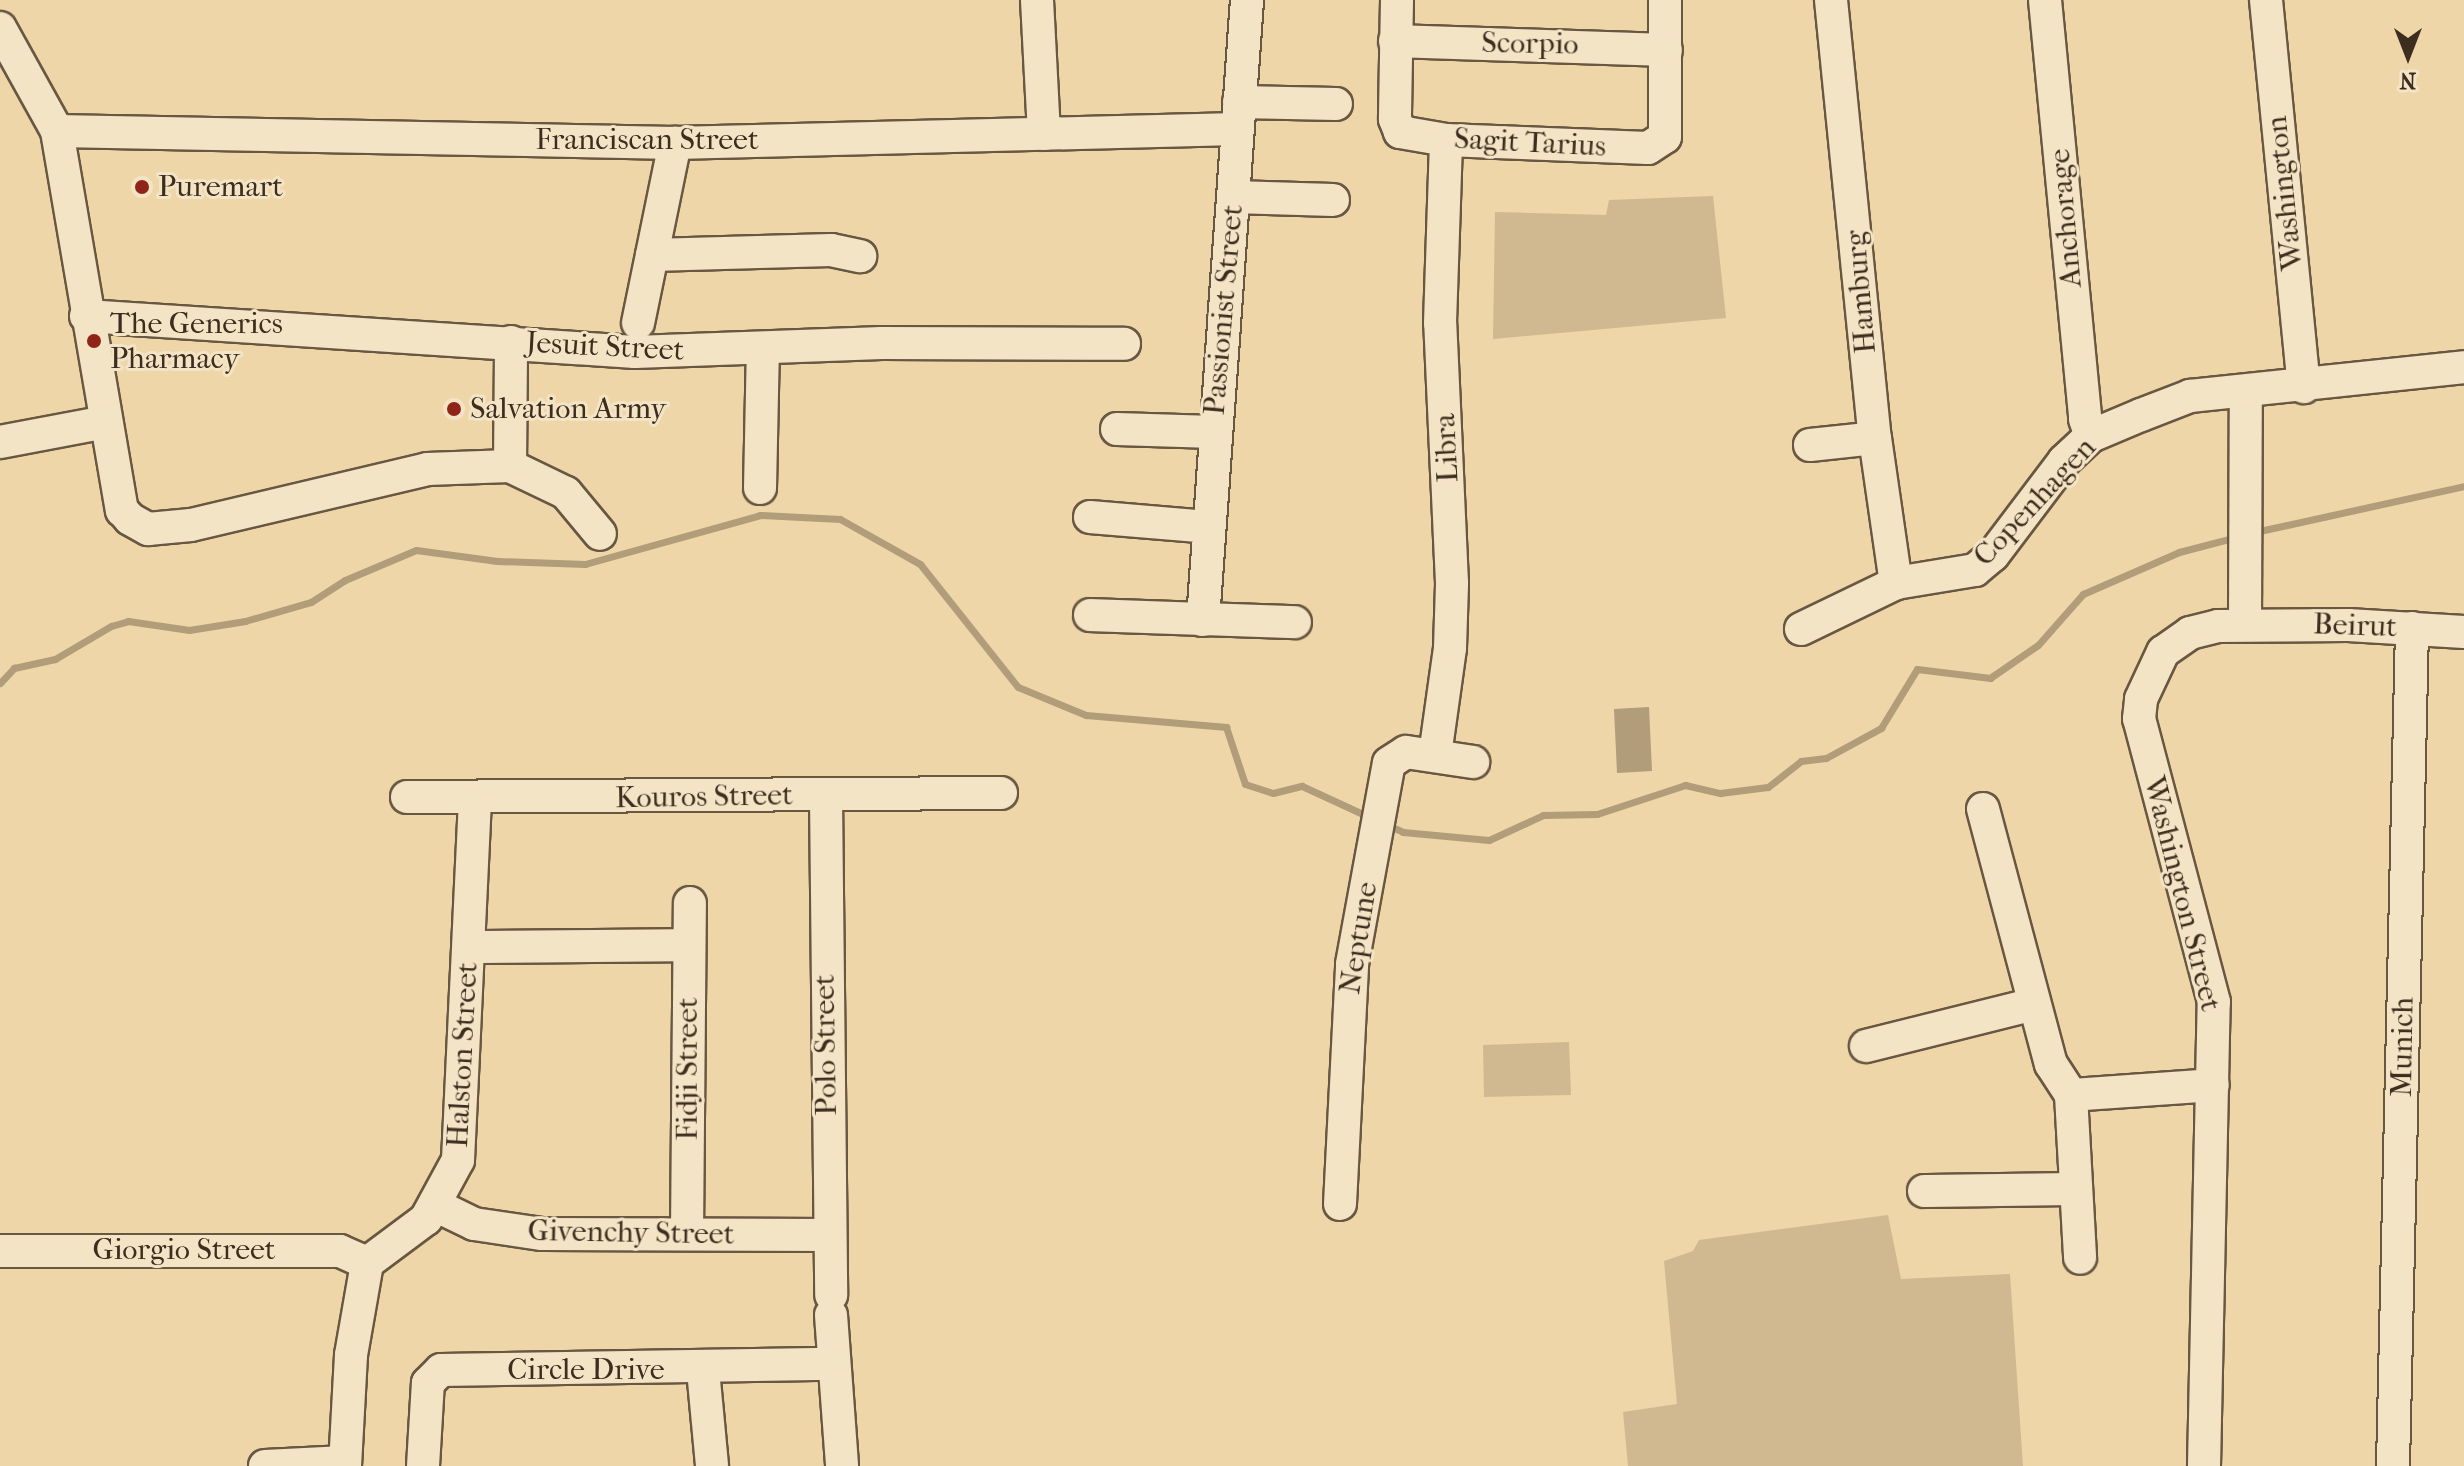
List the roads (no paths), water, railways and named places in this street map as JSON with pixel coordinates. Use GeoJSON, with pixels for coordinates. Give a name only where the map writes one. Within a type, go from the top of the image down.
{"type":"FeatureCollection","features":[{"type":"Feature","properties":{"kind":"street"},"geometry":{"type":"LineString","coordinates":[[1037,0],[1044,134]]}},
{"type":"Feature","properties":{"kind":"street","name":"Passionist Street"},"geometry":{"type":"LineString","coordinates":[[1203,620],[1247,0]]}},
{"type":"Feature","properties":{"kind":"street"},"geometry":{"type":"LineString","coordinates":[[1395,41],[1397,0]]}},
{"type":"Feature","properties":{"kind":"street"},"geometry":{"type":"LineString","coordinates":[[1665,0],[1666,50]]}},
{"type":"Feature","properties":{"kind":"street","name":"Hamburg"},"geometry":{"type":"LineString","coordinates":[[1831,0],[1875,438],[1896,583]]}},
{"type":"Feature","properties":{"kind":"street","name":"Anchorage"},"geometry":{"type":"LineString","coordinates":[[2045,0],[2085,419],[2091,436]]}},
{"type":"Feature","properties":{"kind":"street","name":"Washington"},"geometry":{"type":"LineString","coordinates":[[2266,0],[2304,387]]}},
{"type":"Feature","properties":{"kind":"street"},"geometry":{"type":"LineString","coordinates":[[0,28],[57,131],[86,316],[122,510],[137,525],[191,525],[427,469],[510,466],[566,493],[600,534]]}},
{"type":"Feature","properties":{"kind":"street","name":"Scorpio"},"geometry":{"type":"LineString","coordinates":[[1395,41],[1666,50]]}},
{"type":"Feature","properties":{"kind":"street","name":"Sagit Tarius"},"geometry":{"type":"LineString","coordinates":[[1395,41],[1395,119],[1400,132],[1446,140],[1661,145],[1666,126],[1666,50]]}},
{"type":"Feature","properties":{"kind":"street","name":"Franciscan Street"},"geometry":{"type":"LineString","coordinates":[[57,131],[675,143],[1044,134],[1336,104]]}},
{"type":"Feature","properties":{"kind":"street","name":"Libra"},"geometry":{"type":"LineString","coordinates":[[1435,755],[1450,648],[1452,583],[1440,323],[1446,140]]}},
{"type":"Feature","properties":{"kind":"street"},"geometry":{"type":"LineString","coordinates":[[638,323],[675,143]]}},
{"type":"Feature","properties":{"kind":"street"},"geometry":{"type":"LineString","coordinates":[[1233,197],[1333,200]]}},
{"type":"Feature","properties":{"kind":"street"},"geometry":{"type":"LineString","coordinates":[[652,255],[831,250],[860,256]]}},
{"type":"Feature","properties":{"kind":"street","name":"Jesuit Street"},"geometry":{"type":"LineString","coordinates":[[86,316],[635,352],[763,350],[882,343],[1124,344]]}},
{"type":"Feature","properties":{"kind":"street"},"geometry":{"type":"LineString","coordinates":[[510,466],[511,342]]}},
{"type":"Feature","properties":{"kind":"street"},"geometry":{"type":"LineString","coordinates":[[760,488],[763,350]]}},
{"type":"Feature","properties":{"kind":"street","name":"Copenhagen"},"geometry":{"type":"LineString","coordinates":[[1801,629],[1896,583],[1975,570],[1993,555],[2036,492],[2091,436],[2190,396],[2304,387],[2464,367]]}},
{"type":"Feature","properties":{"kind":"street"},"geometry":{"type":"LineString","coordinates":[[2245,625],[2243,495],[2246,391]]}},
{"type":"Feature","properties":{"kind":"street"},"geometry":{"type":"LineString","coordinates":[[0,442],[106,422]]}},
{"type":"Feature","properties":{"kind":"street"},"geometry":{"type":"LineString","coordinates":[[1117,429],[1214,432]]}},
{"type":"Feature","properties":{"kind":"street"},"geometry":{"type":"LineString","coordinates":[[1810,445],[1875,438]]}},
{"type":"Feature","properties":{"kind":"street"},"geometry":{"type":"LineString","coordinates":[[1090,517],[1208,527]]}},
{"type":"Feature","properties":{"kind":"street"},"geometry":{"type":"LineString","coordinates":[[1090,615],[1295,622]]}},
{"type":"Feature","properties":{"kind":"street","name":"Beirut"},"geometry":{"type":"LineString","coordinates":[[2245,625],[2464,632]]}},
{"type":"Feature","properties":{"kind":"street","name":"Washington Street"},"geometry":{"type":"LineString","coordinates":[[2204,1466],[2213,999],[2139,719],[2149,675],[2163,652],[2190,633],[2245,625]]}},
{"type":"Feature","properties":{"kind":"street","name":"Munich"},"geometry":{"type":"LineString","coordinates":[[2393,1466],[2412,628]]}},
{"type":"Feature","properties":{"kind":"street","name":"Neptune"},"geometry":{"type":"LineString","coordinates":[[1340,1204],[1352,964],[1392,757],[1406,752],[1473,762]]}},
{"type":"Feature","properties":{"kind":"street","name":"Kouros Street"},"geometry":{"type":"LineString","coordinates":[[407,797],[475,799],[1001,793]]}},
{"type":"Feature","properties":{"kind":"street","name":"Polo Street"},"geometry":{"type":"LineString","coordinates":[[826,796],[832,1364],[842,1466]]}},
{"type":"Feature","properties":{"kind":"street","name":"Halston Street"},"geometry":{"type":"LineString","coordinates":[[367,1263],[437,1206],[458,1160],[475,799]]}},
{"type":"Feature","properties":{"kind":"street"},"geometry":{"type":"LineString","coordinates":[[1983,809],[2051,1064],[2071,1095],[2080,1258]]}},
{"type":"Feature","properties":{"kind":"street","name":"Fidji Street"},"geometry":{"type":"LineString","coordinates":[[687,1234],[690,903]]}},
{"type":"Feature","properties":{"kind":"street"},"geometry":{"type":"LineString","coordinates":[[469,947],[689,945]]}},
{"type":"Feature","properties":{"kind":"street"},"geometry":{"type":"LineString","coordinates":[[1866,1046],[2034,1004]]}},
{"type":"Feature","properties":{"kind":"street"},"geometry":{"type":"LineString","coordinates":[[2071,1095],[2213,1085]]}},
{"type":"Feature","properties":{"kind":"street"},"geometry":{"type":"LineString","coordinates":[[1924,1191],[2076,1189]]}},
{"type":"Feature","properties":{"kind":"street","name":"Givenchy Street"},"geometry":{"type":"LineString","coordinates":[[437,1206],[474,1224],[542,1234],[829,1235]]}},
{"type":"Feature","properties":{"kind":"street","name":"Giorgio Street"},"geometry":{"type":"LineString","coordinates":[[0,1251],[340,1251],[367,1263]]}},
{"type":"Feature","properties":{"kind":"street"},"geometry":{"type":"LineString","coordinates":[[265,1466],[345,1464],[351,1355],[367,1263]]}},
{"type":"Feature","properties":{"kind":"street","name":"Circle Drive"},"geometry":{"type":"LineString","coordinates":[[423,1466],[428,1383],[441,1370],[703,1370],[832,1364]]}},
{"type":"Feature","properties":{"kind":"street"},"geometry":{"type":"LineString","coordinates":[[703,1370],[712,1466]]}},
{"type":"Feature","properties":{"kind":"waterway"},"geometry":{"type":"LineString","coordinates":[[2255,532],[2464,486]]}},
{"type":"Feature","properties":{"kind":"waterway"},"geometry":{"type":"LineString","coordinates":[[0,683],[14,668],[55,659],[111,626],[128,621],[189,630],[245,621],[311,602],[345,580],[416,550],[497,561],[585,564],[760,515],[840,519],[920,564],[1018,687],[1086,715],[1226,727],[1245,784],[1273,793],[1302,786],[1369,817]]}},
{"type":"Feature","properties":{"kind":"waterway"},"geometry":{"type":"LineString","coordinates":[[1388,825],[1403,832],[1489,840],[1543,815],[1597,814],[1685,785],[1720,793],[1768,787],[1801,761],[1826,758],[1881,728],[1917,669],[1990,678],[2038,645],[2083,594],[2179,552],[2236,537]]}},
{"type":"Feature","properties":{"kind":"place","name":"Puremart"},"geometry":{"type":"Point","coordinates":[142,187]}},
{"type":"Feature","properties":{"kind":"place","name":"The Generics Pharmacy"},"geometry":{"type":"Point","coordinates":[94,341]}},
{"type":"Feature","properties":{"kind":"place","name":"Salvation Army"},"geometry":{"type":"Point","coordinates":[454,409]}}]}
